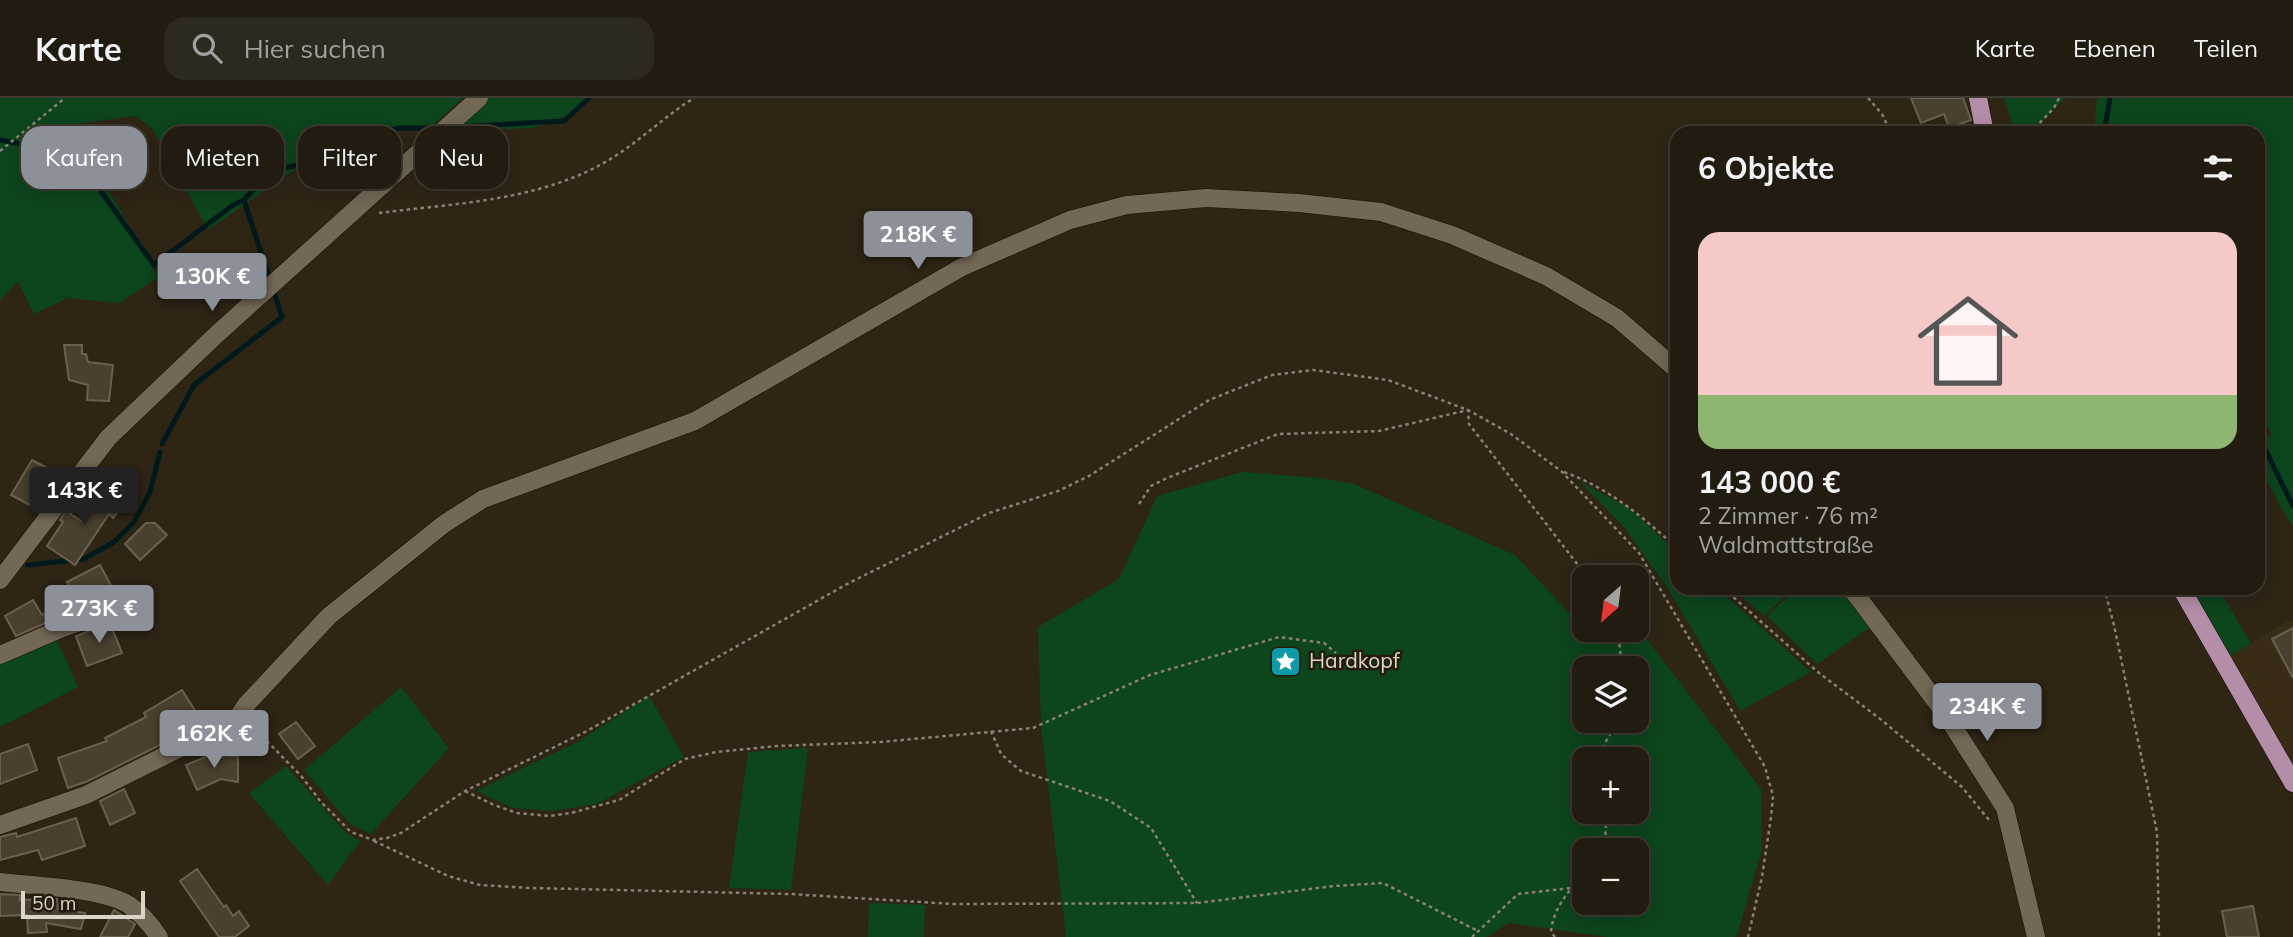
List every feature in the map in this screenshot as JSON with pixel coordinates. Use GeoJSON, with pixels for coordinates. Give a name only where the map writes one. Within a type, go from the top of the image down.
{"type":"FeatureCollection","features":[{"type":"Feature","properties":{"kind":"main road"},"geometry":{"type":"LineString","coordinates":[[1978,98],[1984,126]]}},
{"type":"Feature","properties":{"kind":"main road"},"geometry":{"type":"LineString","coordinates":[[2185,595],[2293,783]]}},
{"type":"Feature","properties":{"kind":"street"},"geometry":{"type":"LineString","coordinates":[[0,580],[108,438],[216,335],[479,98]]}},
{"type":"Feature","properties":{"kind":"street"},"geometry":{"type":"LineString","coordinates":[[0,825],[86,796],[236,720],[246,705],[329,615],[444,524],[483,499],[695,421],[962,267],[1070,220],[1127,205],[1206,198],[1381,212],[1452,235],[1546,276],[1617,318],[1670,364]]}},
{"type":"Feature","properties":{"kind":"street"},"geometry":{"type":"LineString","coordinates":[[1856,595],[1944,712],[2005,808],[2036,937]]}},
{"type":"Feature","properties":{"kind":"street"},"geometry":{"type":"LineString","coordinates":[[0,655],[60,629],[119,608]]}},
{"type":"Feature","properties":{"kind":"street"},"geometry":{"type":"LineString","coordinates":[[0,882],[70,890],[127,904],[143,916],[159,937]]}},
{"type":"Feature","properties":{"kind":"path"},"geometry":{"type":"LineString","coordinates":[[0,151],[65,98]]}},
{"type":"Feature","properties":{"kind":"path"},"geometry":{"type":"LineString","coordinates":[[348,217],[498,198],[552,185],[612,158],[694,98]]}},
{"type":"Feature","properties":{"kind":"path"},"geometry":{"type":"LineString","coordinates":[[1868,98],[1882,114],[1888,126]]}},
{"type":"Feature","properties":{"kind":"path"},"geometry":{"type":"LineString","coordinates":[[2037,126],[2054,108],[2059,98]]}},
{"type":"Feature","properties":{"kind":"path"},"geometry":{"type":"LineString","coordinates":[[373,840],[401,833],[465,791],[585,732],[847,584],[989,513],[1058,491],[1090,476],[1209,400],[1272,376],[1314,370],[1388,380],[1468,410],[1511,434],[1561,471],[1639,553],[1765,766],[1773,796],[1772,817],[1748,937]]}},
{"type":"Feature","properties":{"kind":"path"},"geometry":{"type":"LineString","coordinates":[[1139,504],[1151,486],[1278,434],[1379,430],[1468,410]]}},
{"type":"Feature","properties":{"kind":"path"},"geometry":{"type":"LineString","coordinates":[[1468,410],[1469,424],[1578,565]]}},
{"type":"Feature","properties":{"kind":"path"},"geometry":{"type":"LineString","coordinates":[[1561,471],[1581,478],[1630,506],[1670,542]]}},
{"type":"Feature","properties":{"kind":"path"},"geometry":{"type":"LineString","coordinates":[[1731,595],[1819,673],[1879,718],[1962,787],[1995,827]]}},
{"type":"Feature","properties":{"kind":"path"},"geometry":{"type":"LineString","coordinates":[[2106,595],[2157,832],[2159,937]]}},
{"type":"Feature","properties":{"kind":"path"},"geometry":{"type":"LineString","coordinates":[[465,791],[517,813],[550,816],[570,813],[619,800],[685,759],[716,752],[776,746],[880,742],[1033,728],[1150,675],[1279,638],[1324,643],[1336,653]]}},
{"type":"Feature","properties":{"kind":"path"},"geometry":{"type":"LineString","coordinates":[[236,720],[250,724],[351,832],[448,876],[480,885],[790,894],[953,904],[1197,904],[1334,886],[1383,883],[1478,931]]}},
{"type":"Feature","properties":{"kind":"path"},"geometry":{"type":"LineString","coordinates":[[991,731],[1001,754],[1021,771],[1110,800],[1151,828],[1197,904]]}},
{"type":"Feature","properties":{"kind":"path"},"geometry":{"type":"LineString","coordinates":[[1472,937],[1518,894],[1571,888]]}},
{"type":"Feature","properties":{"kind":"path"},"geometry":{"type":"LineString","coordinates":[[1555,937],[1551,932],[1552,917],[1571,888]]}},
{"type":"Feature","properties":{"kind":"shaded area"},"geometry":{"type":"Polygon","coordinates":[[[2293,618],[2293,766],[2227,658],[2293,618]]]}},
{"type":"Feature","properties":{"kind":"green space"},"geometry":{"type":"Polygon","coordinates":[[[0,98],[463,98],[433,125],[298,126],[298,168],[284,177],[284,126],[161,126],[161,144],[152,128],[134,116],[71,126],[21,126],[21,189],[107,189],[159,277],[119,303],[67,298],[34,314],[18,281],[0,300],[0,98]]]}},
{"type":"Feature","properties":{"kind":"green space"},"geometry":{"type":"Polygon","coordinates":[[[487,98],[587,98],[580,111],[534,128],[456,126],[487,98]]]}},
{"type":"Feature","properties":{"kind":"green space"},"geometry":{"type":"Polygon","coordinates":[[[2004,98],[2065,98],[2037,126],[2013,126],[2004,98]]]}},
{"type":"Feature","properties":{"kind":"green space"},"geometry":{"type":"Polygon","coordinates":[[[2097,98],[2293,98],[2293,527],[2265,474],[2265,439],[2272,435],[2265,422],[2265,126],[2095,126],[2097,98]]]}},
{"type":"Feature","properties":{"kind":"green space"},"geometry":{"type":"Polygon","coordinates":[[[185,189],[267,189],[208,230],[185,189]]]}},
{"type":"Feature","properties":{"kind":"green space"},"geometry":{"type":"Polygon","coordinates":[[[1242,472],[1321,478],[1354,484],[1515,555],[1572,615],[1572,642],[1649,642],[1761,789],[1762,850],[1737,935],[1608,937],[1508,923],[1487,937],[1066,937],[1041,725],[1038,627],[1119,579],[1157,496],[1242,472]]]}},
{"type":"Feature","properties":{"kind":"green space"},"geometry":{"type":"Polygon","coordinates":[[[1579,481],[1629,508],[1670,546],[1670,592],[1667,587],[1622,525],[1579,481]]]}},
{"type":"Feature","properties":{"kind":"green space"},"geometry":{"type":"Polygon","coordinates":[[[1672,595],[1725,595],[1811,672],[1740,711],[1672,595]]]}},
{"type":"Feature","properties":{"kind":"green space"},"geometry":{"type":"Polygon","coordinates":[[[1740,595],[1786,595],[1764,616],[1740,595]]]}},
{"type":"Feature","properties":{"kind":"green space"},"geometry":{"type":"Polygon","coordinates":[[[1790,595],[1849,595],[1872,626],[1817,664],[1767,616],[1790,595]]]}},
{"type":"Feature","properties":{"kind":"green space"},"geometry":{"type":"Polygon","coordinates":[[[2195,595],[2222,595],[2251,643],[2227,658],[2195,595]]]}},
{"type":"Feature","properties":{"kind":"green space"},"geometry":{"type":"Polygon","coordinates":[[[54,633],[78,687],[0,727],[0,659],[54,633]]]}},
{"type":"Feature","properties":{"kind":"green space"},"geometry":{"type":"Polygon","coordinates":[[[401,687],[449,748],[371,834],[350,824],[304,770],[401,687]]]}},
{"type":"Feature","properties":{"kind":"green space"},"geometry":{"type":"Polygon","coordinates":[[[649,696],[684,757],[597,804],[551,811],[513,808],[476,791],[579,741],[649,696]]]}},
{"type":"Feature","properties":{"kind":"green space"},"geometry":{"type":"Polygon","coordinates":[[[808,748],[791,890],[729,888],[748,752],[808,748]]]}},
{"type":"Feature","properties":{"kind":"green space"},"geometry":{"type":"Polygon","coordinates":[[[286,766],[346,833],[360,841],[328,885],[249,793],[286,766]]]}},
{"type":"Feature","properties":{"kind":"green space"},"geometry":{"type":"Polygon","coordinates":[[[869,903],[925,905],[924,937],[868,937],[869,903]]]}},
{"type":"Feature","properties":{"kind":"building"},"geometry":{"type":"Polygon","coordinates":[[[1911,98],[1963,98],[1971,120],[1948,126],[1944,114],[1921,123],[1911,98]]]}},
{"type":"Feature","properties":{"kind":"building"},"geometry":{"type":"Polygon","coordinates":[[[64,345],[82,345],[82,354],[86,354],[88,362],[113,365],[109,401],[87,400],[88,385],[69,380],[64,345]]]}},
{"type":"Feature","properties":{"kind":"building"},"geometry":{"type":"Polygon","coordinates":[[[32,460],[55,472],[47,487],[54,490],[39,510],[11,495],[32,460]]]}},
{"type":"Feature","properties":{"kind":"building"},"geometry":{"type":"Polygon","coordinates":[[[111,487],[127,500],[113,518],[109,514],[75,565],[47,546],[63,522],[60,520],[66,511],[83,522],[111,487]]]}},
{"type":"Feature","properties":{"kind":"building"},"geometry":{"type":"Polygon","coordinates":[[[146,523],[155,523],[167,535],[140,560],[125,544],[146,523]]]}},
{"type":"Feature","properties":{"kind":"building"},"geometry":{"type":"Polygon","coordinates":[[[100,565],[116,595],[67,614],[64,606],[77,600],[67,582],[100,565]]]}},
{"type":"Feature","properties":{"kind":"building"},"geometry":{"type":"Polygon","coordinates":[[[33,600],[42,615],[50,610],[55,619],[16,636],[5,616],[33,600]]]}},
{"type":"Feature","properties":{"kind":"building"},"geometry":{"type":"Polygon","coordinates":[[[110,623],[122,653],[87,666],[76,636],[110,623]]]}},
{"type":"Feature","properties":{"kind":"building"},"geometry":{"type":"Polygon","coordinates":[[[2293,628],[2293,678],[2272,639],[2293,628]]]}},
{"type":"Feature","properties":{"kind":"building"},"geometry":{"type":"Polygon","coordinates":[[[182,690],[201,720],[156,747],[88,781],[68,788],[58,758],[107,741],[105,738],[146,717],[144,713],[182,690]]]}},
{"type":"Feature","properties":{"kind":"building"},"geometry":{"type":"Polygon","coordinates":[[[296,722],[315,746],[298,759],[279,734],[296,722]]]}},
{"type":"Feature","properties":{"kind":"building"},"geometry":{"type":"Polygon","coordinates":[[[28,744],[37,770],[0,784],[0,754],[28,744]]]}},
{"type":"Feature","properties":{"kind":"building"},"geometry":{"type":"Polygon","coordinates":[[[210,755],[238,756],[238,782],[221,779],[197,790],[186,765],[210,755]]]}},
{"type":"Feature","properties":{"kind":"building"},"geometry":{"type":"Polygon","coordinates":[[[124,789],[135,813],[110,825],[100,801],[124,789]]]}},
{"type":"Feature","properties":{"kind":"building"},"geometry":{"type":"Polygon","coordinates":[[[76,818],[85,846],[42,860],[38,850],[0,860],[0,837],[16,833],[17,837],[76,818]]]}},
{"type":"Feature","properties":{"kind":"building"},"geometry":{"type":"Polygon","coordinates":[[[197,869],[224,907],[226,905],[233,916],[239,911],[249,926],[235,937],[219,937],[180,881],[197,869]]]}},
{"type":"Feature","properties":{"kind":"building"},"geometry":{"type":"Polygon","coordinates":[[[0,894],[20,895],[20,900],[57,899],[58,909],[85,913],[81,929],[46,923],[47,932],[28,933],[27,915],[0,916],[0,894]]]}},
{"type":"Feature","properties":{"kind":"building"},"geometry":{"type":"Polygon","coordinates":[[[2253,906],[2259,937],[2227,937],[2222,911],[2253,906]]]}},
{"type":"Feature","properties":{"kind":"building"},"geometry":{"type":"Polygon","coordinates":[[[114,910],[135,924],[128,937],[100,937],[114,910]]]}},
{"type":"Feature","properties":{"kind":"waterway"},"geometry":{"type":"LineString","coordinates":[[473,126],[564,121],[589,98]]}},
{"type":"Feature","properties":{"kind":"waterway"},"geometry":{"type":"LineString","coordinates":[[2105,126],[2110,98]]}},
{"type":"Feature","properties":{"kind":"waterway"},"geometry":{"type":"LineString","coordinates":[[269,277],[244,200],[270,171],[318,161],[363,136],[399,128],[415,128]]}},
{"type":"Feature","properties":{"kind":"waterway"},"geometry":{"type":"LineString","coordinates":[[0,140],[21,144],[66,143],[154,265],[233,205],[244,200]]}},
{"type":"Feature","properties":{"kind":"waterway"},"geometry":{"type":"LineString","coordinates":[[162,444],[194,385],[282,317],[275,295]]}},
{"type":"Feature","properties":{"kind":"waterway"},"geometry":{"type":"LineString","coordinates":[[2265,449],[2293,506]]}},
{"type":"Feature","properties":{"kind":"waterway"},"geometry":{"type":"LineString","coordinates":[[28,565],[84,559],[114,542],[134,522],[150,492],[160,452]]}},
{"type":"Feature","properties":{"kind":"place","name":"Hardkopf"},"geometry":{"type":"Point","coordinates":[1286,661]}}]}
